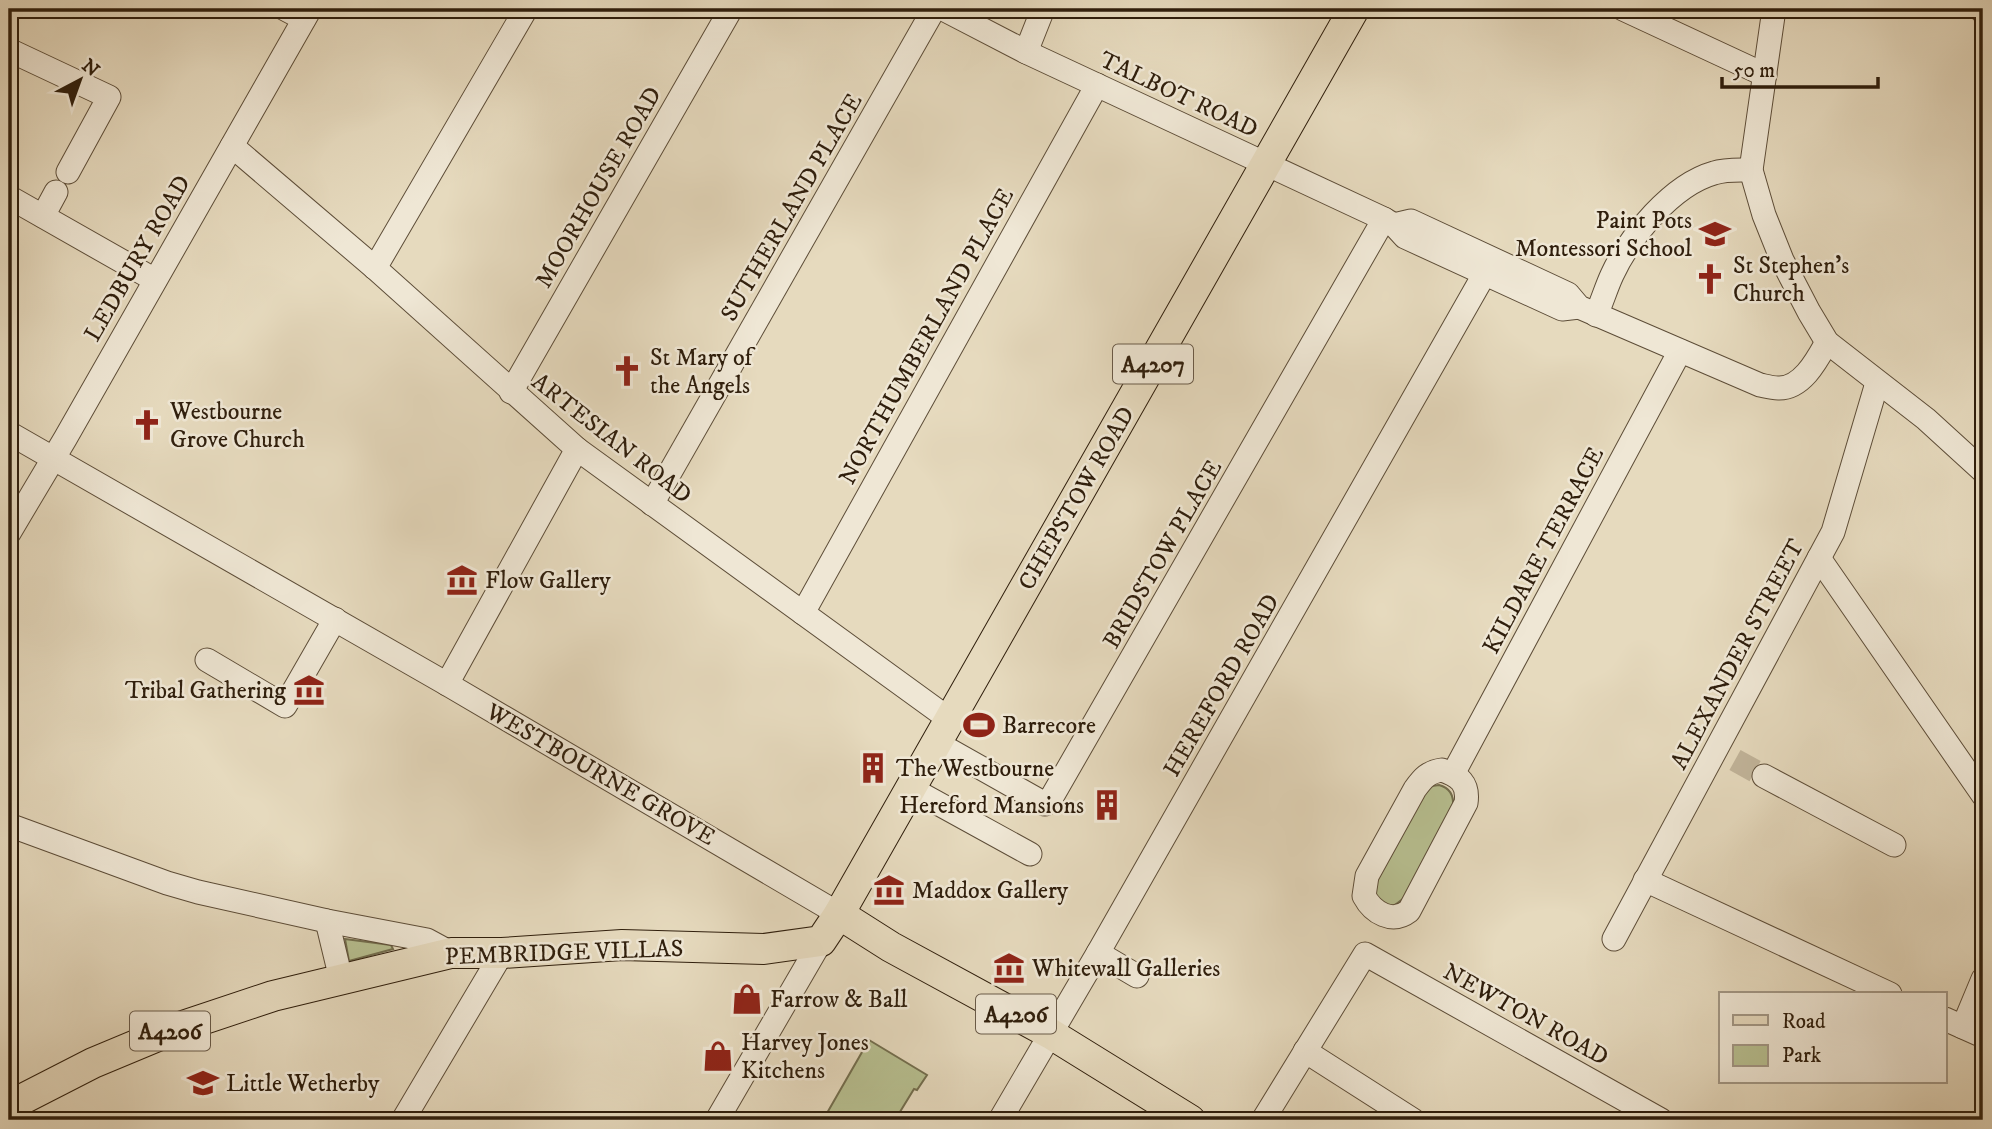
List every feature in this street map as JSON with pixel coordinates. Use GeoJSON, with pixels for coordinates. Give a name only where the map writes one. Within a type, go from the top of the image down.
{"type":"FeatureCollection","features":[{"type":"Feature","properties":{"kind":"main road","name":"CHEPSTOW ROAD"},"geometry":{"type":"LineString","coordinates":[[839,914],[1354,9]]}},
{"type":"Feature","properties":{"kind":"main road"},"geometry":{"type":"LineString","coordinates":[[821,941],[839,914]]}},
{"type":"Feature","properties":{"kind":"main road","name":"WESTBOURNE GROVE"},"geometry":{"type":"LineString","coordinates":[[839,914],[891,947],[1051,1034],[1190,1120]]}},
{"type":"Feature","properties":{"kind":"main road","name":"PEMBRIDGE VILLAS"},"geometry":{"type":"LineString","coordinates":[[9,1106],[93,1063],[177,1028],[273,996],[451,953],[502,953],[622,945],[769,949],[821,941]]}},
{"type":"Feature","properties":{"kind":"street"},"geometry":{"type":"LineString","coordinates":[[375,268],[526,9]]}},
{"type":"Feature","properties":{"kind":"street","name":"MOORHOUSE ROAD"},"geometry":{"type":"LineString","coordinates":[[511,392],[731,9]]}},
{"type":"Feature","properties":{"kind":"street","name":"SUTHERLAND PLACE"},"geometry":{"type":"LineString","coordinates":[[652,504],[934,9]]}},
{"type":"Feature","properties":{"kind":"street","name":"TALBOT ROAD"},"geometry":{"type":"LineString","coordinates":[[943,9],[1026,52],[1389,222],[1405,237],[1562,309],[1588,311]]}},
{"type":"Feature","properties":{"kind":"street"},"geometry":{"type":"LineString","coordinates":[[1026,52],[1043,9]]}},
{"type":"Feature","properties":{"kind":"street"},"geometry":{"type":"LineString","coordinates":[[1623,9],[1765,75]]}},
{"type":"Feature","properties":{"kind":"street"},"geometry":{"type":"LineString","coordinates":[[1774,9],[1751,170],[1764,215],[1782,260],[1827,342],[1926,419],[1983,471]]}},
{"type":"Feature","properties":{"kind":"street","name":"LEDBURY ROAD"},"geometry":{"type":"LineString","coordinates":[[9,533],[232,146],[300,12]]}},
{"type":"Feature","properties":{"kind":"street"},"geometry":{"type":"LineString","coordinates":[[9,50],[108,97],[43,216]]}},
{"type":"Feature","properties":{"kind":"street","name":"NORTHUMBERLAND PLACE"},"geometry":{"type":"LineString","coordinates":[[803,613],[1097,85]]}},
{"type":"Feature","properties":{"kind":"street","name":"ARTESIAN ROAD"},"geometry":{"type":"LineString","coordinates":[[232,146],[375,268],[577,449],[803,613],[942,730]]}},
{"type":"Feature","properties":{"kind":"street"},"geometry":{"type":"LineString","coordinates":[[1588,311],[1637,235],[1655,213],[1683,190],[1713,173],[1731,169],[1751,170]]}},
{"type":"Feature","properties":{"kind":"street"},"geometry":{"type":"LineString","coordinates":[[9,197],[155,279]]}},
{"type":"Feature","properties":{"kind":"street","name":"TALBOT ROAD"},"geometry":{"type":"LineString","coordinates":[[1389,222],[1411,222],[1457,241],[1568,294],[1588,311],[1760,385],[1778,389],[1799,380],[1813,366],[1827,342]]}},
{"type":"Feature","properties":{"kind":"street","name":"BRIDSTOW PLACE"},"geometry":{"type":"LineString","coordinates":[[942,730],[1045,804],[1049,802],[1389,222]]}},
{"type":"Feature","properties":{"kind":"street","name":"HEREFORD ROAD"},"geometry":{"type":"LineString","coordinates":[[1000,1120],[1485,274]]}},
{"type":"Feature","properties":{"kind":"street","name":"KILDARE TERRACE"},"geometry":{"type":"LineString","coordinates":[[1453,774],[1680,351]]}},
{"type":"Feature","properties":{"kind":"street","name":"ALEXANDER STREET"},"geometry":{"type":"LineString","coordinates":[[1614,939],[1645,880],[1726,755],[1833,532],[1877,383]]}},
{"type":"Feature","properties":{"kind":"street","name":"WESTBOURNE GROVE"},"geometry":{"type":"LineString","coordinates":[[9,433],[335,619],[839,914]]}},
{"type":"Feature","properties":{"kind":"street"},"geometry":{"type":"LineString","coordinates":[[447,684],[577,449]]}},
{"type":"Feature","properties":{"kind":"street"},"geometry":{"type":"LineString","coordinates":[[1819,558],[1983,794]]}},
{"type":"Feature","properties":{"kind":"street"},"geometry":{"type":"LineString","coordinates":[[207,660],[285,706],[335,619]]}},
{"type":"Feature","properties":{"kind":"street"},"geometry":{"type":"LineString","coordinates":[[1442,770],[1453,774],[1461,779],[1466,787],[1466,803],[1414,904],[1403,916],[1393,918],[1374,910],[1364,896],[1367,876],[1415,789],[1423,778],[1432,772],[1442,770]]}},
{"type":"Feature","properties":{"kind":"street"},"geometry":{"type":"LineString","coordinates":[[1764,776],[1894,845]]}},
{"type":"Feature","properties":{"kind":"street"},"geometry":{"type":"LineString","coordinates":[[910,788],[1030,854]]}},
{"type":"Feature","properties":{"kind":"street"},"geometry":{"type":"LineString","coordinates":[[9,825],[167,883],[327,921],[427,940],[451,953]]}},
{"type":"Feature","properties":{"kind":"street"},"geometry":{"type":"LineString","coordinates":[[1645,880],[1886,992]]}},
{"type":"Feature","properties":{"kind":"street"},"geometry":{"type":"LineString","coordinates":[[327,921],[341,979]]}},
{"type":"Feature","properties":{"kind":"street"},"geometry":{"type":"LineString","coordinates":[[717,1120],[821,941]]}},
{"type":"Feature","properties":{"kind":"street"},"geometry":{"type":"LineString","coordinates":[[403,1120],[502,953]]}},
{"type":"Feature","properties":{"kind":"street"},"geometry":{"type":"LineString","coordinates":[[1098,953],[1137,976]]}},
{"type":"Feature","properties":{"kind":"street","name":"NEWTON ROAD"},"geometry":{"type":"LineString","coordinates":[[1305,1051],[1365,954],[1661,1120]]}},
{"type":"Feature","properties":{"kind":"street"},"geometry":{"type":"LineString","coordinates":[[1964,1027],[1983,979]]}},
{"type":"Feature","properties":{"kind":"street"},"geometry":{"type":"LineString","coordinates":[[1264,1120],[1305,1051],[1413,1120]]}},
{"type":"Feature","properties":{"kind":"green space"},"geometry":{"type":"Polygon","coordinates":[[[1439,785],[1451,793],[1453,807],[1404,898],[1391,908],[1372,893],[1372,890],[1420,796],[1432,786],[1439,785]]]}},
{"type":"Feature","properties":{"kind":"green space"},"geometry":{"type":"Polygon","coordinates":[[[345,939],[391,945],[393,949],[349,961],[345,939]]]}},
{"type":"Feature","properties":{"kind":"green space"},"geometry":{"type":"Polygon","coordinates":[[[869,1040],[927,1075],[917,1090],[914,1089],[895,1120],[823,1120],[869,1040]]]}},
{"type":"Feature","properties":{"kind":"tunnel"},"geometry":{"type":"LineString","coordinates":[[1735,760],[1764,776]]}},
{"type":"Feature","properties":{"kind":"place","name":"Paint Pots Montessori School"},"geometry":{"type":"Point","coordinates":[1715,234]}},
{"type":"Feature","properties":{"kind":"place","name":"St Stephen's Church"},"geometry":{"type":"Point","coordinates":[1710,279]}},
{"type":"Feature","properties":{"kind":"place","name":"St Mary of the Angels"},"geometry":{"type":"Point","coordinates":[627,371]}},
{"type":"Feature","properties":{"kind":"place","name":"Westbourne Grove Church"},"geometry":{"type":"Point","coordinates":[147,425]}},
{"type":"Feature","properties":{"kind":"place","name":"Flow Gallery"},"geometry":{"type":"Point","coordinates":[462,580]}},
{"type":"Feature","properties":{"kind":"place","name":"Tribal Gathering"},"geometry":{"type":"Point","coordinates":[309,690]}},
{"type":"Feature","properties":{"kind":"place","name":"Barrecore"},"geometry":{"type":"Point","coordinates":[979,725]}},
{"type":"Feature","properties":{"kind":"place","name":"The Westbourne"},"geometry":{"type":"Point","coordinates":[873,768]}},
{"type":"Feature","properties":{"kind":"place","name":"Hereford Mansions"},"geometry":{"type":"Point","coordinates":[1107,805]}},
{"type":"Feature","properties":{"kind":"place","name":"Maddox Gallery"},"geometry":{"type":"Point","coordinates":[889,890]}},
{"type":"Feature","properties":{"kind":"place","name":"Whitewall Galleries"},"geometry":{"type":"Point","coordinates":[1009,968]}},
{"type":"Feature","properties":{"kind":"place","name":"Farrow & Ball"},"geometry":{"type":"Point","coordinates":[747,999]}},
{"type":"Feature","properties":{"kind":"place","name":"Harvey Jones Kitchens"},"geometry":{"type":"Point","coordinates":[718,1056]}},
{"type":"Feature","properties":{"kind":"place","name":"Little Wetherby"},"geometry":{"type":"Point","coordinates":[203,1083]}}]}
